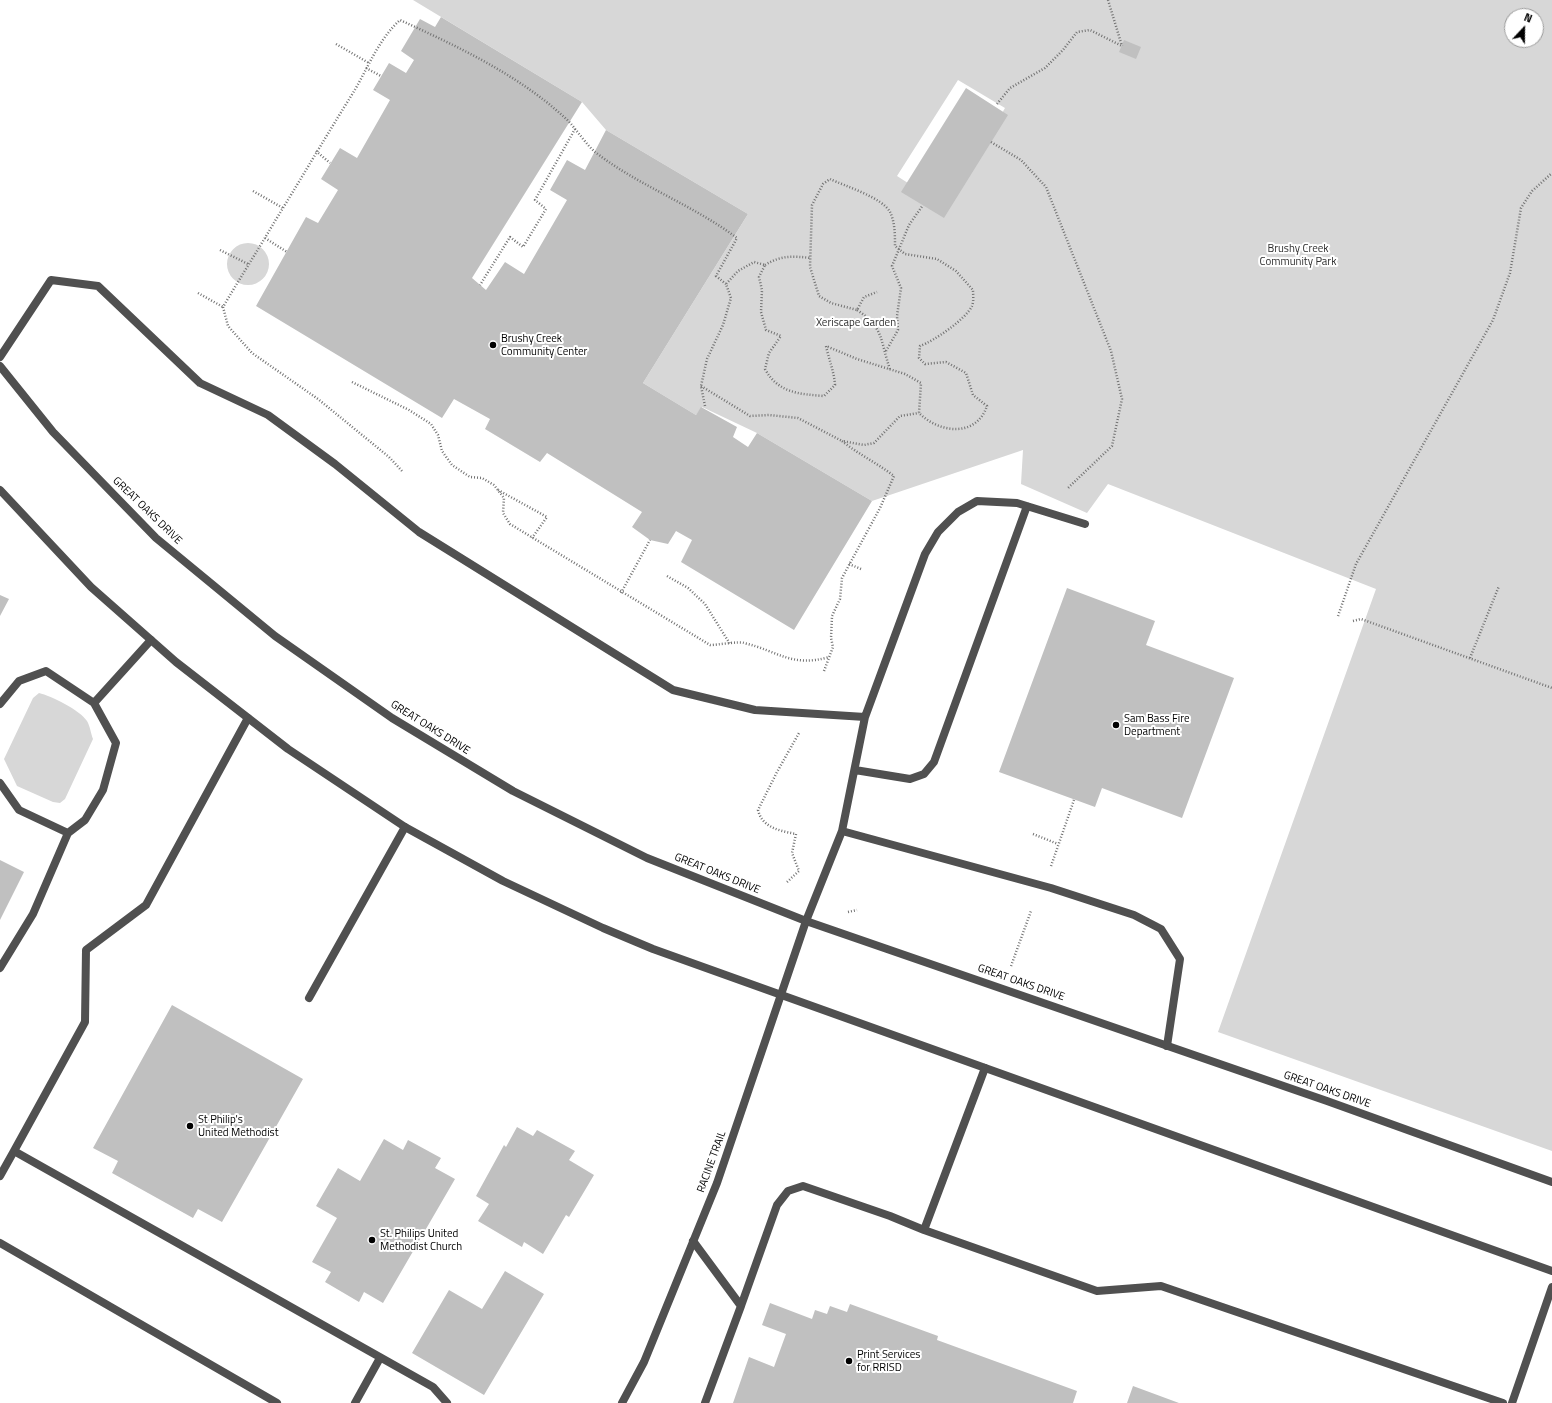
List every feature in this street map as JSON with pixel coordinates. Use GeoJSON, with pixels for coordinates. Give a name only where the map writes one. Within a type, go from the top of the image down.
{"type":"FeatureCollection","features":[{"type":"Feature","properties":{"kind":"street"},"geometry":{"type":"LineString","coordinates":[[0,357],[51,280],[98,286],[200,383],[268,415],[335,464],[419,532],[673,690],[755,710],[865,717]]}},
{"type":"Feature","properties":{"kind":"street","name":"GREAT OAKS DRIVE"},"geometry":{"type":"LineString","coordinates":[[0,366],[53,432],[156,538],[275,636],[392,718],[513,791],[647,858],[806,921],[1167,1046],[1552,1182]]}},
{"type":"Feature","properties":{"kind":"street"},"geometry":{"type":"LineString","coordinates":[[0,490],[91,587],[176,662],[248,718],[288,749],[405,827],[503,881],[603,928],[653,949],[780,996],[1552,1271]]}},
{"type":"Feature","properties":{"kind":"street","name":"RACINE TRAIL"},"geometry":{"type":"LineString","coordinates":[[622,1403],[644,1362],[717,1183],[806,921],[842,831],[865,717],[925,554],[938,532],[958,512],[977,500],[1018,503],[1085,524]]}},
{"type":"Feature","properties":{"kind":"street"},"geometry":{"type":"LineString","coordinates":[[854,770],[910,779],[924,774],[934,762],[1027,506]]}},
{"type":"Feature","properties":{"kind":"street"},"geometry":{"type":"LineString","coordinates":[[94,703],[151,640]]}},
{"type":"Feature","properties":{"kind":"street"},"geometry":{"type":"LineString","coordinates":[[0,704],[19,681],[46,671],[94,703],[116,743],[103,790],[85,820],[68,833],[33,914],[0,968]]}},
{"type":"Feature","properties":{"kind":"street"},"geometry":{"type":"LineString","coordinates":[[0,1176],[85,1022],[86,950],[146,905],[248,718]]}},
{"type":"Feature","properties":{"kind":"street"},"geometry":{"type":"LineString","coordinates":[[0,783],[19,810],[68,833]]}},
{"type":"Feature","properties":{"kind":"street"},"geometry":{"type":"LineString","coordinates":[[309,998],[405,827]]}},
{"type":"Feature","properties":{"kind":"street"},"geometry":{"type":"LineString","coordinates":[[842,831],[1051,888],[1134,915],[1161,929],[1180,959],[1167,1046]]}},
{"type":"Feature","properties":{"kind":"street"},"geometry":{"type":"LineString","coordinates":[[924,1230],[985,1068]]}},
{"type":"Feature","properties":{"kind":"street"},"geometry":{"type":"LineString","coordinates":[[14,1151],[433,1387],[447,1403]]}},
{"type":"Feature","properties":{"kind":"street"},"geometry":{"type":"LineString","coordinates":[[706,1403],[777,1205],[788,1191],[803,1186],[1097,1291],[1161,1286],[1503,1403]]}},
{"type":"Feature","properties":{"kind":"street"},"geometry":{"type":"LineString","coordinates":[[693,1241],[740,1306]]}},
{"type":"Feature","properties":{"kind":"street"},"geometry":{"type":"LineString","coordinates":[[0,1243],[277,1403]]}},
{"type":"Feature","properties":{"kind":"street"},"geometry":{"type":"LineString","coordinates":[[1512,1403],[1552,1287]]}},
{"type":"Feature","properties":{"kind":"street"},"geometry":{"type":"LineString","coordinates":[[355,1403],[380,1358]]}},
{"type":"Feature","properties":{"kind":"path"},"geometry":{"type":"LineString","coordinates":[[997,104],[1010,88],[1045,68],[1063,50],[1077,32],[1090,30],[1122,46],[1108,0]]}},
{"type":"Feature","properties":{"kind":"path"},"geometry":{"type":"LineString","coordinates":[[223,308],[316,151],[354,92],[369,63],[390,29],[400,20],[487,62],[536,94],[570,121],[594,151],[650,187],[703,215],[737,238],[716,276],[726,284],[731,298],[722,325],[707,359],[701,386],[705,406]]}},
{"type":"Feature","properties":{"kind":"path"},"geometry":{"type":"LineString","coordinates":[[336,44],[369,63]]}},
{"type":"Feature","properties":{"kind":"path"},"geometry":{"type":"LineString","coordinates":[[366,68],[381,76]]}},
{"type":"Feature","properties":{"kind":"path"},"geometry":{"type":"LineString","coordinates":[[480,285],[510,237],[523,247],[546,209],[535,200],[575,129]]}},
{"type":"Feature","properties":{"kind":"path"},"geometry":{"type":"LineString","coordinates":[[991,142],[1021,160],[1046,187],[1111,351],[1122,399],[1112,446],[1068,488]]}},
{"type":"Feature","properties":{"kind":"path"},"geometry":{"type":"LineString","coordinates":[[316,151],[330,163]]}},
{"type":"Feature","properties":{"kind":"path"},"geometry":{"type":"LineString","coordinates":[[1338,616],[1356,564],[1493,320],[1510,273],[1521,208],[1532,191],[1552,173]]}},
{"type":"Feature","properties":{"kind":"path"},"geometry":{"type":"LineString","coordinates":[[811,258],[789,256],[775,259],[765,265],[759,277],[762,290],[761,312],[766,330],[780,336],[769,353],[765,369],[771,380],[788,391],[824,396],[835,385],[834,372],[829,361],[826,346],[857,360],[890,369],[921,383],[919,413],[926,420],[942,428],[970,427],[984,416],[987,406],[973,395],[966,374],[946,362],[925,364],[919,358],[920,346],[930,342],[950,329],[972,306],[974,290],[956,271],[937,259],[905,254],[895,246],[894,227],[889,211],[876,200],[830,180],[823,184],[812,205],[811,258],[810,267],[819,296],[831,303],[857,310],[868,317],[881,333],[890,369]]}},
{"type":"Feature","properties":{"kind":"path"},"geometry":{"type":"LineString","coordinates":[[253,191],[283,208]]}},
{"type":"Feature","properties":{"kind":"path"},"geometry":{"type":"LineString","coordinates":[[886,351],[898,330],[897,316],[901,288],[892,266],[909,225],[923,205]]}},
{"type":"Feature","properties":{"kind":"path"},"geometry":{"type":"LineString","coordinates":[[264,238],[287,252]]}},
{"type":"Feature","properties":{"kind":"path"},"geometry":{"type":"LineString","coordinates":[[220,250],[248,264]]}},
{"type":"Feature","properties":{"kind":"path"},"geometry":{"type":"LineString","coordinates":[[726,284],[738,271],[754,262],[765,265]]}},
{"type":"Feature","properties":{"kind":"path"},"geometry":{"type":"LineString","coordinates":[[857,310],[864,297],[877,292]]}},
{"type":"Feature","properties":{"kind":"path"},"geometry":{"type":"LineString","coordinates":[[198,293],[223,308],[228,326],[252,353],[318,399],[389,457],[402,471]]}},
{"type":"Feature","properties":{"kind":"path"},"geometry":{"type":"LineString","coordinates":[[352,382],[409,410],[431,424],[438,435],[442,451],[452,465],[470,477],[482,478],[494,484],[504,498],[504,513],[510,524],[621,593],[710,645],[742,642],[790,660],[818,660],[829,657]]}},
{"type":"Feature","properties":{"kind":"path"},"geometry":{"type":"LineString","coordinates":[[701,386],[750,416],[769,415],[798,418],[842,441],[856,453],[877,463],[894,476],[880,508],[842,578],[840,599],[832,616],[832,647],[824,671]]}},
{"type":"Feature","properties":{"kind":"path"},"geometry":{"type":"LineString","coordinates":[[842,441],[864,445],[874,443],[900,416],[919,413]]}},
{"type":"Feature","properties":{"kind":"path"},"geometry":{"type":"LineString","coordinates":[[498,490],[547,517],[532,538]]}},
{"type":"Feature","properties":{"kind":"path"},"geometry":{"type":"LineString","coordinates":[[621,593],[650,540]]}},
{"type":"Feature","properties":{"kind":"path"},"geometry":{"type":"LineString","coordinates":[[849,564],[861,569]]}},
{"type":"Feature","properties":{"kind":"path"},"geometry":{"type":"LineString","coordinates":[[667,576],[688,588],[705,604],[731,644]]}},
{"type":"Feature","properties":{"kind":"path"},"geometry":{"type":"LineString","coordinates":[[1470,658],[1500,586]]}},
{"type":"Feature","properties":{"kind":"path"},"geometry":{"type":"LineString","coordinates":[[1353,621],[1361,619],[1552,688]]}},
{"type":"Feature","properties":{"kind":"path"},"geometry":{"type":"LineString","coordinates":[[787,882],[799,871],[792,853],[796,834],[779,831],[768,826],[759,816],[758,810],[777,772],[800,733]]}},
{"type":"Feature","properties":{"kind":"path"},"geometry":{"type":"LineString","coordinates":[[1051,866],[1074,800]]}},
{"type":"Feature","properties":{"kind":"path"},"geometry":{"type":"LineString","coordinates":[[1033,834],[1058,844]]}},
{"type":"Feature","properties":{"kind":"path"},"geometry":{"type":"LineString","coordinates":[[848,912],[857,910]]}},
{"type":"Feature","properties":{"kind":"path"},"geometry":{"type":"LineString","coordinates":[[1011,966],[1031,912]]}},
{"type":"Feature","properties":{"kind":"green space","name":"Brushy Creek Community Park"},"geometry":{"type":"Polygon","coordinates":[[[413,0],[1552,0],[1552,1151],[1218,1032],[1376,589],[1108,484],[1087,513],[1021,484],[1023,450],[872,501],[757,433],[702,407],[696,415],[643,383],[753,206],[748,214],[606,130],[582,102],[413,0]],[[958,80],[897,176],[947,208],[1005,108],[958,80]]]}},
{"type":"Feature","properties":{"kind":"green space"},"geometry":{"type":"Polygon","coordinates":[[[244,243],[252,243],[260,246],[266,252],[269,264],[266,276],[260,282],[252,285],[244,285],[236,282],[230,276],[227,268],[227,260],[230,252],[236,246],[244,243]]]}},
{"type":"Feature","properties":{"kind":"green space"},"geometry":{"type":"Polygon","coordinates":[[[39,693],[51,697],[78,712],[87,721],[93,739],[65,799],[60,803],[53,802],[17,786],[4,759],[33,698],[39,693]]]}},
{"type":"Feature","properties":{"kind":"building","name":"Brushy Creek Community Center"},"geometry":{"type":"Polygon","coordinates":[[[441,17],[582,102],[472,278],[486,290],[505,262],[524,274],[567,200],[550,190],[567,160],[585,170],[606,130],[748,214],[643,383],[696,415],[701,407],[737,427],[733,437],[748,447],[757,433],[872,501],[794,630],[681,562],[692,540],[676,531],[668,544],[650,540],[632,527],[642,512],[547,453],[540,462],[485,429],[490,419],[454,399],[442,418],[256,306],[306,217],[318,223],[338,190],[321,179],[340,148],[357,158],[390,100],[373,90],[389,63],[406,73],[414,60],[401,51],[420,19],[435,27],[441,17]]]}},
{"type":"Feature","properties":{"kind":"building"},"geometry":{"type":"Polygon","coordinates":[[[1124,40],[1141,47],[1136,59],[1119,52],[1124,40]]]}},
{"type":"Feature","properties":{"kind":"building"},"geometry":{"type":"Polygon","coordinates":[[[966,88],[1008,115],[944,218],[901,192],[966,88]]]}},
{"type":"Feature","properties":{"kind":"building","name":"Sam Bass Fire Department"},"geometry":{"type":"Polygon","coordinates":[[[1067,588],[1155,621],[1146,645],[1234,678],[1182,818],[1102,788],[1095,807],[999,772],[1067,588]]]}},
{"type":"Feature","properties":{"kind":"building"},"geometry":{"type":"Polygon","coordinates":[[[0,595],[9,599],[0,616],[0,595]]]}},
{"type":"Feature","properties":{"kind":"building"},"geometry":{"type":"Polygon","coordinates":[[[0,860],[24,872],[0,920],[0,860]]]}},
{"type":"Feature","properties":{"kind":"building","name":"St Philip's United Methodist"},"geometry":{"type":"Polygon","coordinates":[[[172,1005],[303,1079],[222,1222],[198,1209],[193,1218],[112,1173],[118,1161],[93,1148],[172,1005]]]}},
{"type":"Feature","properties":{"kind":"building"},"geometry":{"type":"Polygon","coordinates":[[[517,1127],[533,1136],[537,1130],[575,1151],[569,1160],[594,1175],[569,1217],[566,1215],[543,1254],[524,1242],[522,1247],[478,1221],[489,1204],[476,1196],[504,1145],[506,1147],[517,1127]]]}},
{"type":"Feature","properties":{"kind":"building","name":"St. Philips United Methodist Church"},"geometry":{"type":"Polygon","coordinates":[[[384,1139],[403,1150],[408,1140],[441,1158],[435,1168],[455,1179],[383,1303],[364,1292],[359,1302],[325,1282],[331,1272],[312,1262],[337,1218],[316,1206],[338,1168],[360,1181],[384,1139]]]}},
{"type":"Feature","properties":{"kind":"building"},"geometry":{"type":"Polygon","coordinates":[[[505,1271],[544,1294],[484,1395],[412,1353],[449,1290],[482,1309],[505,1271]]]}},
{"type":"Feature","properties":{"kind":"building"},"geometry":{"type":"Polygon","coordinates":[[[770,1303],[812,1319],[815,1310],[827,1314],[830,1306],[847,1312],[850,1304],[938,1336],[937,1340],[1077,1391],[1073,1403],[733,1403],[749,1357],[774,1367],[786,1334],[762,1325],[770,1303]]]}},
{"type":"Feature","properties":{"kind":"building"},"geometry":{"type":"Polygon","coordinates":[[[1133,1386],[1179,1403],[1127,1403],[1133,1386]]]}},
{"type":"Feature","properties":{"kind":"place","name":"Brushy Creek Community Center"},"geometry":{"type":"Point","coordinates":[493,345]}},
{"type":"Feature","properties":{"kind":"place","name":"Sam Bass Fire Department"},"geometry":{"type":"Point","coordinates":[1116,725]}},
{"type":"Feature","properties":{"kind":"place","name":"St Philip's United Methodist"},"geometry":{"type":"Point","coordinates":[190,1126]}},
{"type":"Feature","properties":{"kind":"place","name":"St. Philips United Methodist Church"},"geometry":{"type":"Point","coordinates":[372,1240]}},
{"type":"Feature","properties":{"kind":"place","name":"Print Services for RRISD"},"geometry":{"type":"Point","coordinates":[849,1361]}},
{"type":"Feature","properties":{"kind":"park label","name":"Xeriscape Garden"},"geometry":{"type":"Point","coordinates":[856,323]}}]}
